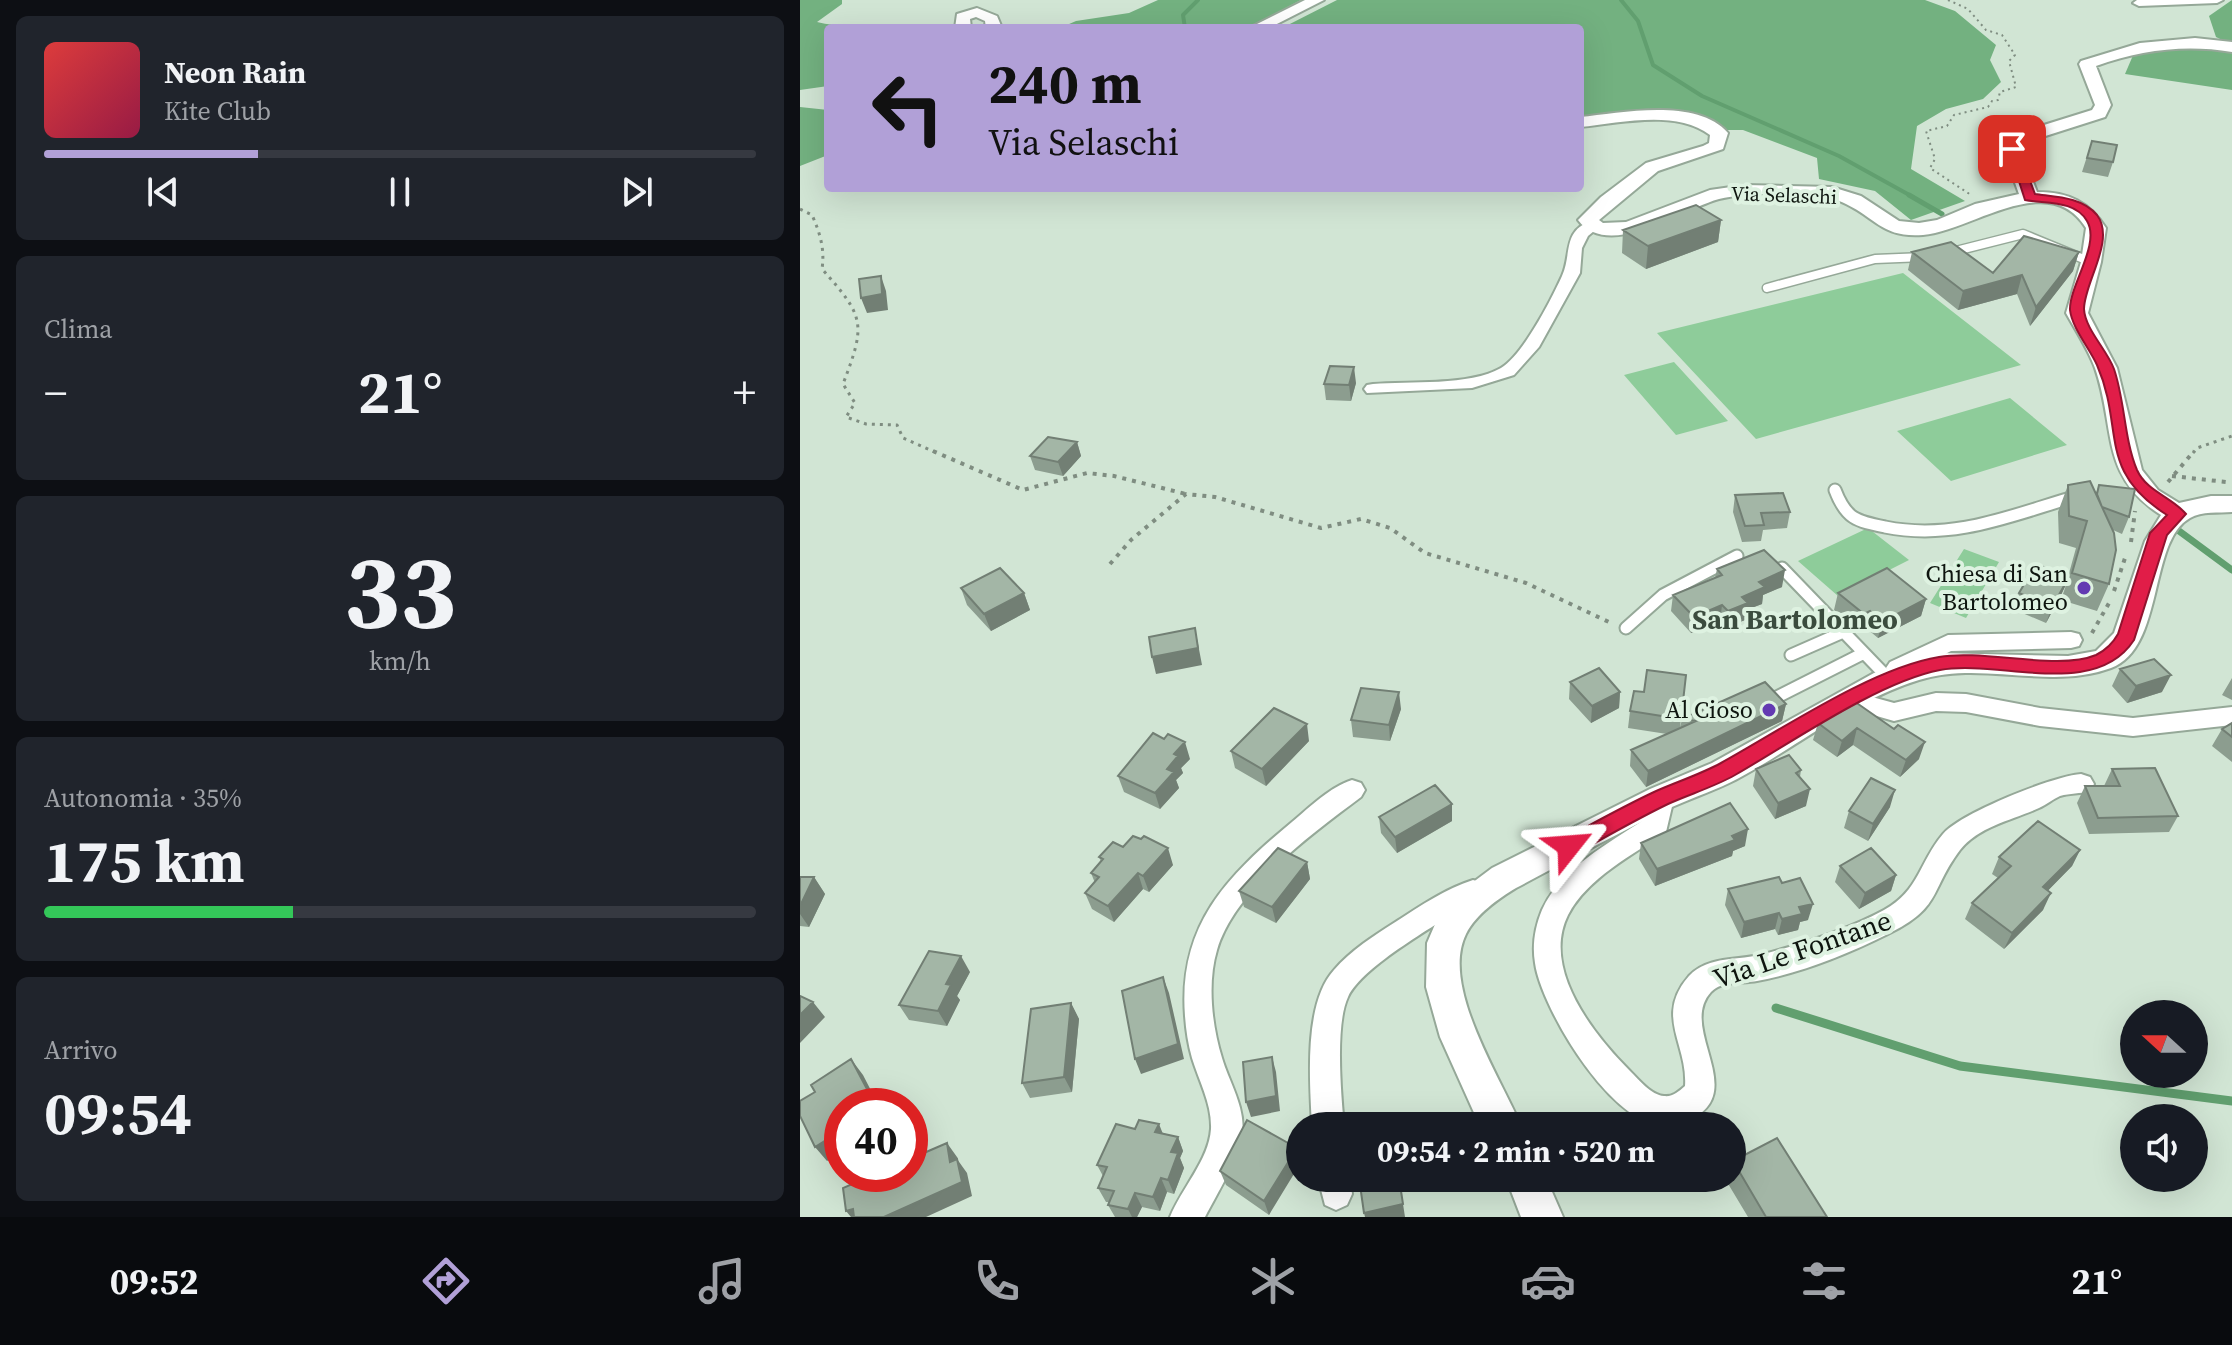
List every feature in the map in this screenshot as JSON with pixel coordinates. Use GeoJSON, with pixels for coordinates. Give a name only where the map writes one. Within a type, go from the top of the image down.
{"type":"FeatureCollection","features":[{"type":"Feature","properties":{"kind":"street"},"geometry":{"type":"LineString","coordinates":[[1266,24],[1317,0]]}},
{"type":"Feature","properties":{"kind":"street"},"geometry":{"type":"LineString","coordinates":[[2139,3],[2217,0]]}},
{"type":"Feature","properties":{"kind":"street"},"geometry":{"type":"LineString","coordinates":[[963,24],[962,17],[973,12],[988,16],[992,24]]}},
{"type":"Feature","properties":{"kind":"street"},"geometry":{"type":"LineString","coordinates":[[2030,198],[2012,149],[2024,137],[2099,113],[2103,105],[2087,64],[2126,49],[2204,42],[2232,47]]}},
{"type":"Feature","properties":{"kind":"street"},"geometry":{"type":"LineString","coordinates":[[1373,389],[1472,383],[1508,371],[1530,347],[1572,273],[1574,248],[1581,233],[1592,226],[1589,217],[1652,167],[1709,150],[1720,139],[1719,133],[1706,122],[1681,116],[1584,122]]}},
{"type":"Feature","properties":{"kind":"street","name":"Via Selaschi"},"geometry":{"type":"LineString","coordinates":[[1592,226],[1606,231],[1621,231],[1698,199],[1745,191],[1829,192],[1858,203],[1886,224],[1919,229],[1934,228],[1982,208],[2030,198],[2063,201],[2078,206],[2092,217],[2096,228],[2091,262],[2077,313],[2106,368],[2130,471],[2153,502]]}},
{"type":"Feature","properties":{"kind":"street"},"geometry":{"type":"LineString","coordinates":[[1328,1112],[1330,1013],[1336,991],[1360,964],[1461,895],[1490,887],[1661,798],[1724,771],[1850,700],[1936,664],[1965,661],[2060,667],[2100,662],[2118,650],[2127,636],[2159,533],[2153,502],[2232,504]]}},
{"type":"Feature","properties":{"kind":"street"},"geometry":{"type":"LineString","coordinates":[[1896,679],[1898,668],[1948,643],[2071,640]]}},
{"type":"Feature","properties":{"kind":"street"},"geometry":{"type":"LineString","coordinates":[[1850,700],[1894,712],[1936,702],[1966,703],[2040,717],[2133,727],[2232,716]]}},
{"type":"Feature","properties":{"kind":"street","name":"Via Le Fontane"},"geometry":{"type":"LineString","coordinates":[[1661,798],[1662,813],[1657,825],[1590,872],[1565,894],[1550,921],[1545,953],[1559,997],[1579,1035],[1636,1098],[1658,1111],[1672,1111],[1693,1100],[1699,1089],[1701,1077],[1686,1015],[1695,990],[1711,975],[1760,968],[1888,921],[1913,907],[1950,845],[1963,831],[2058,786],[2081,784]]}},
{"type":"Feature","properties":{"kind":"street"},"geometry":{"type":"LineString","coordinates":[[1186,1217],[1226,1136],[1225,1114],[1206,1053],[1198,992],[1203,949],[1226,907],[1257,868],[1352,790]]}},
{"type":"Feature","properties":{"kind":"street"},"geometry":{"type":"LineString","coordinates":[[1490,887],[1458,914],[1444,945],[1444,966],[1448,1001],[1462,1045],[1494,1112]]}},
{"type":"Feature","properties":{"kind":"street"},"geometry":{"type":"LineString","coordinates":[[1532,1192],[1542,1217]]}},
{"type":"Feature","properties":{"kind":"lane"},"geometry":{"type":"LineString","coordinates":[[1767,288],[1875,259],[1932,257],[2014,234],[2036,237],[2091,262]]}},
{"type":"Feature","properties":{"kind":"lane"},"geometry":{"type":"LineString","coordinates":[[1835,490],[1844,512],[1858,521],[1908,533],[1938,535],[2005,520],[2088,493]]}},
{"type":"Feature","properties":{"kind":"lane"},"geometry":{"type":"LineString","coordinates":[[1622,626],[1663,595],[1737,556]]}},
{"type":"Feature","properties":{"kind":"lane"},"geometry":{"type":"LineString","coordinates":[[1782,568],[1862,654],[1896,679]]}},
{"type":"Feature","properties":{"kind":"lane"},"geometry":{"type":"LineString","coordinates":[[1791,655],[1841,633]]}},
{"type":"Feature","properties":{"kind":"lane"},"geometry":{"type":"LineString","coordinates":[[1777,697],[1862,654]]}},
{"type":"Feature","properties":{"kind":"path"},"geometry":{"type":"LineString","coordinates":[[1948,0],[1968,9],[1986,30],[2002,35],[2009,41],[2015,55],[2009,61],[2016,87],[2000,92],[1998,100],[1992,101],[1988,107],[1954,115],[1947,126],[1926,131],[1935,159],[1930,168],[1945,181],[1978,199],[1982,208]]}},
{"type":"Feature","properties":{"kind":"path"},"geometry":{"type":"LineString","coordinates":[[800,209],[812,215],[819,232],[825,253],[822,269],[861,319],[861,338],[843,384],[855,403],[846,417],[866,424],[897,425],[903,438],[1023,490],[1087,473],[1215,497],[1321,528],[1361,519],[1390,528],[1425,553],[1526,583],[1622,626]]}},
{"type":"Feature","properties":{"kind":"path"},"geometry":{"type":"LineString","coordinates":[[2071,640],[2089,637],[2097,628],[2111,599],[2131,541],[2135,509],[2153,502],[2197,448],[2232,436]]}},
{"type":"Feature","properties":{"kind":"path"},"geometry":{"type":"LineString","coordinates":[[2172,476],[2232,483]]}},
{"type":"Feature","properties":{"kind":"path"},"geometry":{"type":"LineString","coordinates":[[1110,564],[1131,540],[1186,494]]}},
{"type":"Feature","properties":{"kind":"green space"},"geometry":{"type":"Polygon","coordinates":[[[800,0],[842,0],[842,4],[817,22],[828,24],[824,24],[824,87],[800,90],[800,0]]]}},
{"type":"Feature","properties":{"kind":"green space"},"geometry":{"type":"Polygon","coordinates":[[[1158,0],[1301,0],[1255,24],[1069,24],[1129,13],[1158,0]]]}},
{"type":"Feature","properties":{"kind":"green space"},"geometry":{"type":"Polygon","coordinates":[[[1337,0],[1925,0],[1955,11],[1996,45],[1990,60],[2001,82],[1983,99],[1946,109],[1917,126],[1911,169],[1965,201],[1911,220],[1875,191],[1819,179],[1817,158],[1743,130],[1724,130],[1708,121],[1584,115],[1584,24],[1290,24],[1337,0]]]}},
{"type":"Feature","properties":{"kind":"green space"},"geometry":{"type":"Polygon","coordinates":[[[2232,0],[2232,45],[2216,37],[2209,16],[2232,0]]]}},
{"type":"Feature","properties":{"kind":"green space"},"geometry":{"type":"Polygon","coordinates":[[[2207,46],[2232,52],[2232,90],[2125,74],[2134,53],[2207,46]]]}},
{"type":"Feature","properties":{"kind":"green space"},"geometry":{"type":"Polygon","coordinates":[[[800,107],[824,110],[824,157],[800,166],[800,107]]]}},
{"type":"Feature","properties":{"kind":"green space"},"geometry":{"type":"Polygon","coordinates":[[[1903,273],[2021,365],[1756,439],[1657,333],[1903,273]]]}},
{"type":"Feature","properties":{"kind":"green space"},"geometry":{"type":"Polygon","coordinates":[[[1674,362],[1728,421],[1676,435],[1624,375],[1674,362]]]}},
{"type":"Feature","properties":{"kind":"green space"},"geometry":{"type":"Polygon","coordinates":[[[2010,398],[2067,445],[1951,481],[1897,431],[2010,398]]]}},
{"type":"Feature","properties":{"kind":"green space"},"geometry":{"type":"Polygon","coordinates":[[[1868,528],[1909,560],[1838,596],[1798,561],[1868,528]]]}},
{"type":"Feature","properties":{"kind":"green space"},"geometry":{"type":"Polygon","coordinates":[[[1964,549],[1999,562],[1966,618],[1930,603],[1964,549]]]}},
{"type":"Feature","properties":{"kind":"building"},"geometry":{"type":"Polygon","coordinates":[[[2092,141],[2117,145],[2113,162],[2087,158],[2092,141]]]}},
{"type":"Feature","properties":{"kind":"building"},"geometry":{"type":"Polygon","coordinates":[[[1696,205],[1721,220],[1648,246],[1623,230],[1696,205]]]}},
{"type":"Feature","properties":{"kind":"building"},"geometry":{"type":"Polygon","coordinates":[[[2024,236],[2079,252],[2036,307],[2022,275],[1963,291],[1912,252],[1951,242],[1993,273],[2024,236]]]}},
{"type":"Feature","properties":{"kind":"building"},"geometry":{"type":"Polygon","coordinates":[[[881,276],[882,294],[861,298],[859,279],[881,276]]]}},
{"type":"Feature","properties":{"kind":"building"},"geometry":{"type":"Polygon","coordinates":[[[1330,366],[1354,367],[1349,385],[1324,384],[1330,366]]]}},
{"type":"Feature","properties":{"kind":"building"},"geometry":{"type":"Polygon","coordinates":[[[1048,437],[1077,442],[1058,462],[1030,456],[1048,437]]]}},
{"type":"Feature","properties":{"kind":"building"},"geometry":{"type":"Polygon","coordinates":[[[2090,481],[2114,533],[2116,550],[2109,584],[2072,573],[2087,521],[2069,516],[2068,485],[2090,481]]]}},
{"type":"Feature","properties":{"kind":"building"},"geometry":{"type":"Polygon","coordinates":[[[2099,485],[2135,489],[2129,517],[2102,507],[2097,494],[2099,485]]]}},
{"type":"Feature","properties":{"kind":"building"},"geometry":{"type":"Polygon","coordinates":[[[1783,493],[1790,512],[1761,513],[1764,525],[1745,526],[1735,495],[1783,493]]]}},
{"type":"Feature","properties":{"kind":"building"},"geometry":{"type":"Polygon","coordinates":[[[1764,550],[1785,570],[1759,582],[1765,587],[1742,597],[1748,603],[1728,611],[1722,605],[1694,617],[1673,595],[1722,575],[1717,569],[1764,550]]]}},
{"type":"Feature","properties":{"kind":"building"},"geometry":{"type":"Polygon","coordinates":[[[2036,564],[2069,577],[2052,607],[2019,593],[2036,564]]]}},
{"type":"Feature","properties":{"kind":"building"},"geometry":{"type":"Polygon","coordinates":[[[1000,568],[1024,593],[984,614],[961,588],[1000,568]]]}},
{"type":"Feature","properties":{"kind":"building"},"geometry":{"type":"Polygon","coordinates":[[[1887,568],[1926,599],[1882,622],[1870,611],[1864,614],[1838,593],[1887,568]]]}},
{"type":"Feature","properties":{"kind":"building"},"geometry":{"type":"Polygon","coordinates":[[[1195,628],[1198,648],[1152,657],[1149,637],[1195,628]]]}},
{"type":"Feature","properties":{"kind":"building"},"geometry":{"type":"Polygon","coordinates":[[[2154,659],[2171,675],[2136,686],[2120,669],[2154,659]]]}},
{"type":"Feature","properties":{"kind":"building"},"geometry":{"type":"Polygon","coordinates":[[[1599,668],[1620,692],[1592,706],[1570,682],[1599,668]]]}},
{"type":"Feature","properties":{"kind":"building"},"geometry":{"type":"Polygon","coordinates":[[[1647,670],[1686,675],[1681,719],[1630,711],[1634,691],[1644,692],[1647,670]]]}},
{"type":"Feature","properties":{"kind":"building"},"geometry":{"type":"Polygon","coordinates":[[[1765,682],[1786,704],[1648,771],[1631,750],[1696,721],[1682,719],[1765,682]]]}},
{"type":"Feature","properties":{"kind":"building"},"geometry":{"type":"Polygon","coordinates":[[[1361,688],[1399,692],[1389,725],[1351,720],[1361,688]]]}},
{"type":"Feature","properties":{"kind":"building"},"geometry":{"type":"Polygon","coordinates":[[[1851,699],[1894,729],[1898,725],[1925,742],[1906,760],[1857,728],[1842,741],[1818,723],[1851,699]]]}},
{"type":"Feature","properties":{"kind":"building"},"geometry":{"type":"Polygon","coordinates":[[[1274,708],[1307,724],[1262,769],[1231,751],[1274,708]]]}},
{"type":"Feature","properties":{"kind":"building"},"geometry":{"type":"Polygon","coordinates":[[[2232,723],[2232,737],[2222,729],[2232,723]]]}},
{"type":"Feature","properties":{"kind":"building"},"geometry":{"type":"Polygon","coordinates":[[[1153,733],[1164,739],[1168,734],[1185,742],[1174,754],[1178,756],[1167,769],[1174,772],[1155,793],[1118,776],[1153,733]]]}},
{"type":"Feature","properties":{"kind":"building"},"geometry":{"type":"Polygon","coordinates":[[[1789,755],[1801,770],[1796,773],[1810,789],[1778,803],[1756,769],[1789,755]]]}},
{"type":"Feature","properties":{"kind":"building"},"geometry":{"type":"Polygon","coordinates":[[[2155,768],[2178,816],[2098,818],[2085,786],[2120,786],[2112,769],[2155,768]]]}},
{"type":"Feature","properties":{"kind":"building"},"geometry":{"type":"Polygon","coordinates":[[[1871,778],[1895,790],[1873,824],[1849,811],[1871,778]]]}},
{"type":"Feature","properties":{"kind":"building"},"geometry":{"type":"Polygon","coordinates":[[[1435,785],[1452,804],[1395,837],[1379,817],[1435,785]]]}},
{"type":"Feature","properties":{"kind":"building"},"geometry":{"type":"Polygon","coordinates":[[[1730,803],[1748,829],[1732,836],[1735,840],[1657,869],[1641,843],[1730,803]]]}},
{"type":"Feature","properties":{"kind":"building"},"geometry":{"type":"Polygon","coordinates":[[[2038,821],[2080,850],[2043,887],[2051,893],[2012,933],[1972,903],[2011,866],[1999,857],[2038,821]]]}},
{"type":"Feature","properties":{"kind":"building"},"geometry":{"type":"Polygon","coordinates":[[[1133,836],[1141,839],[1144,836],[1168,848],[1143,876],[1138,873],[1108,906],[1085,893],[1099,877],[1091,873],[1103,859],[1099,857],[1113,842],[1123,847],[1133,836]]]}},
{"type":"Feature","properties":{"kind":"building"},"geometry":{"type":"Polygon","coordinates":[[[1278,848],[1307,862],[1272,907],[1239,891],[1278,848]]]}},
{"type":"Feature","properties":{"kind":"building"},"geometry":{"type":"Polygon","coordinates":[[[1871,848],[1896,875],[1865,893],[1840,866],[1871,848]]]}},
{"type":"Feature","properties":{"kind":"building"},"geometry":{"type":"Polygon","coordinates":[[[800,877],[814,877],[800,906],[800,877]]]}},
{"type":"Feature","properties":{"kind":"building"},"geometry":{"type":"Polygon","coordinates":[[[1779,877],[1782,883],[1800,878],[1813,904],[1799,907],[1802,914],[1782,919],[1779,913],[1744,922],[1728,889],[1779,877]]]}},
{"type":"Feature","properties":{"kind":"building"},"geometry":{"type":"Polygon","coordinates":[[[929,951],[961,956],[946,984],[951,985],[938,1011],[899,1005],[929,951]]]}},
{"type":"Feature","properties":{"kind":"building"},"geometry":{"type":"Polygon","coordinates":[[[1163,977],[1178,1044],[1135,1059],[1122,991],[1163,977]]]}},
{"type":"Feature","properties":{"kind":"building"},"geometry":{"type":"Polygon","coordinates":[[[800,996],[813,1002],[800,1015],[800,996]]]}},
{"type":"Feature","properties":{"kind":"building"},"geometry":{"type":"Polygon","coordinates":[[[1071,1003],[1064,1077],[1022,1083],[1031,1009],[1071,1003]]]}},
{"type":"Feature","properties":{"kind":"building"},"geometry":{"type":"Polygon","coordinates":[[[1272,1057],[1276,1096],[1246,1102],[1243,1062],[1272,1057]]]}},
{"type":"Feature","properties":{"kind":"building"},"geometry":{"type":"Polygon","coordinates":[[[851,1059],[866,1088],[824,1088],[824,1141],[815,1147],[800,1116],[800,1101],[815,1092],[811,1085],[851,1059]]]}},
{"type":"Feature","properties":{"kind":"building"},"geometry":{"type":"Polygon","coordinates":[[[1139,1120],[1159,1124],[1155,1132],[1178,1137],[1171,1152],[1178,1153],[1168,1180],[1161,1178],[1153,1197],[1135,1193],[1128,1209],[1108,1205],[1114,1191],[1098,1188],[1107,1167],[1097,1165],[1116,1124],[1135,1129],[1139,1120]]]}},
{"type":"Feature","properties":{"kind":"building"},"geometry":{"type":"Polygon","coordinates":[[[1247,1120],[1286,1142],[1286,1166],[1264,1201],[1220,1171],[1247,1120]]]}},
{"type":"Feature","properties":{"kind":"building"},"geometry":{"type":"Polygon","coordinates":[[[1777,1138],[1827,1217],[1766,1217],[1746,1183],[1746,1154],[1777,1138]]]}},
{"type":"Feature","properties":{"kind":"building"},"geometry":{"type":"Polygon","coordinates":[[[947,1143],[950,1162],[957,1159],[962,1182],[884,1217],[854,1217],[853,1209],[846,1211],[844,1192],[928,1192],[928,1151],[947,1143]]]}},
{"type":"Feature","properties":{"kind":"building"},"geometry":{"type":"Polygon","coordinates":[[[1361,1192],[1401,1192],[1403,1204],[1364,1213],[1361,1192]]]}},
{"type":"Feature","properties":{"kind":"waterway"},"geometry":{"type":"LineString","coordinates":[[1184,24],[1183,15],[1198,0]]}},
{"type":"Feature","properties":{"kind":"waterway"},"geometry":{"type":"LineString","coordinates":[[1621,0],[1638,21],[1653,65],[1702,96],[1839,156],[1913,197]]}},
{"type":"Feature","properties":{"kind":"waterway"},"geometry":{"type":"LineString","coordinates":[[1909,195],[1942,214]]}},
{"type":"Feature","properties":{"kind":"waterway"},"geometry":{"type":"LineString","coordinates":[[2175,528],[2232,570]]}},
{"type":"Feature","properties":{"kind":"waterway"},"geometry":{"type":"LineString","coordinates":[[1776,1008],[1960,1066],[2232,1101]]}},
{"type":"Feature","properties":{"kind":"place","name":"Chiesa di San Bartolomeo"},"geometry":{"type":"Point","coordinates":[2084,588]}},
{"type":"Feature","properties":{"kind":"place","name":"Al Cioso"},"geometry":{"type":"Point","coordinates":[1769,710]}},
{"type":"Feature","properties":{"kind":"district","name":"San Bartolomeo"},"geometry":{"type":"Point","coordinates":[1795,619]}},
{"type":"Feature","properties":{"kind":"route"},"geometry":{"type":"LineString","coordinates":[[1569,846],[1661,798],[1724,771],[1850,700],[1900,676],[1936,664],[1965,661],[2060,667],[2100,662],[2118,650],[2127,636],[2159,533],[2178,514],[2149,496],[2135,482],[2106,368],[2077,313],[2091,262],[2096,228],[2092,217],[2078,206],[2063,201],[2030,198],[2012,149]]}}]}
